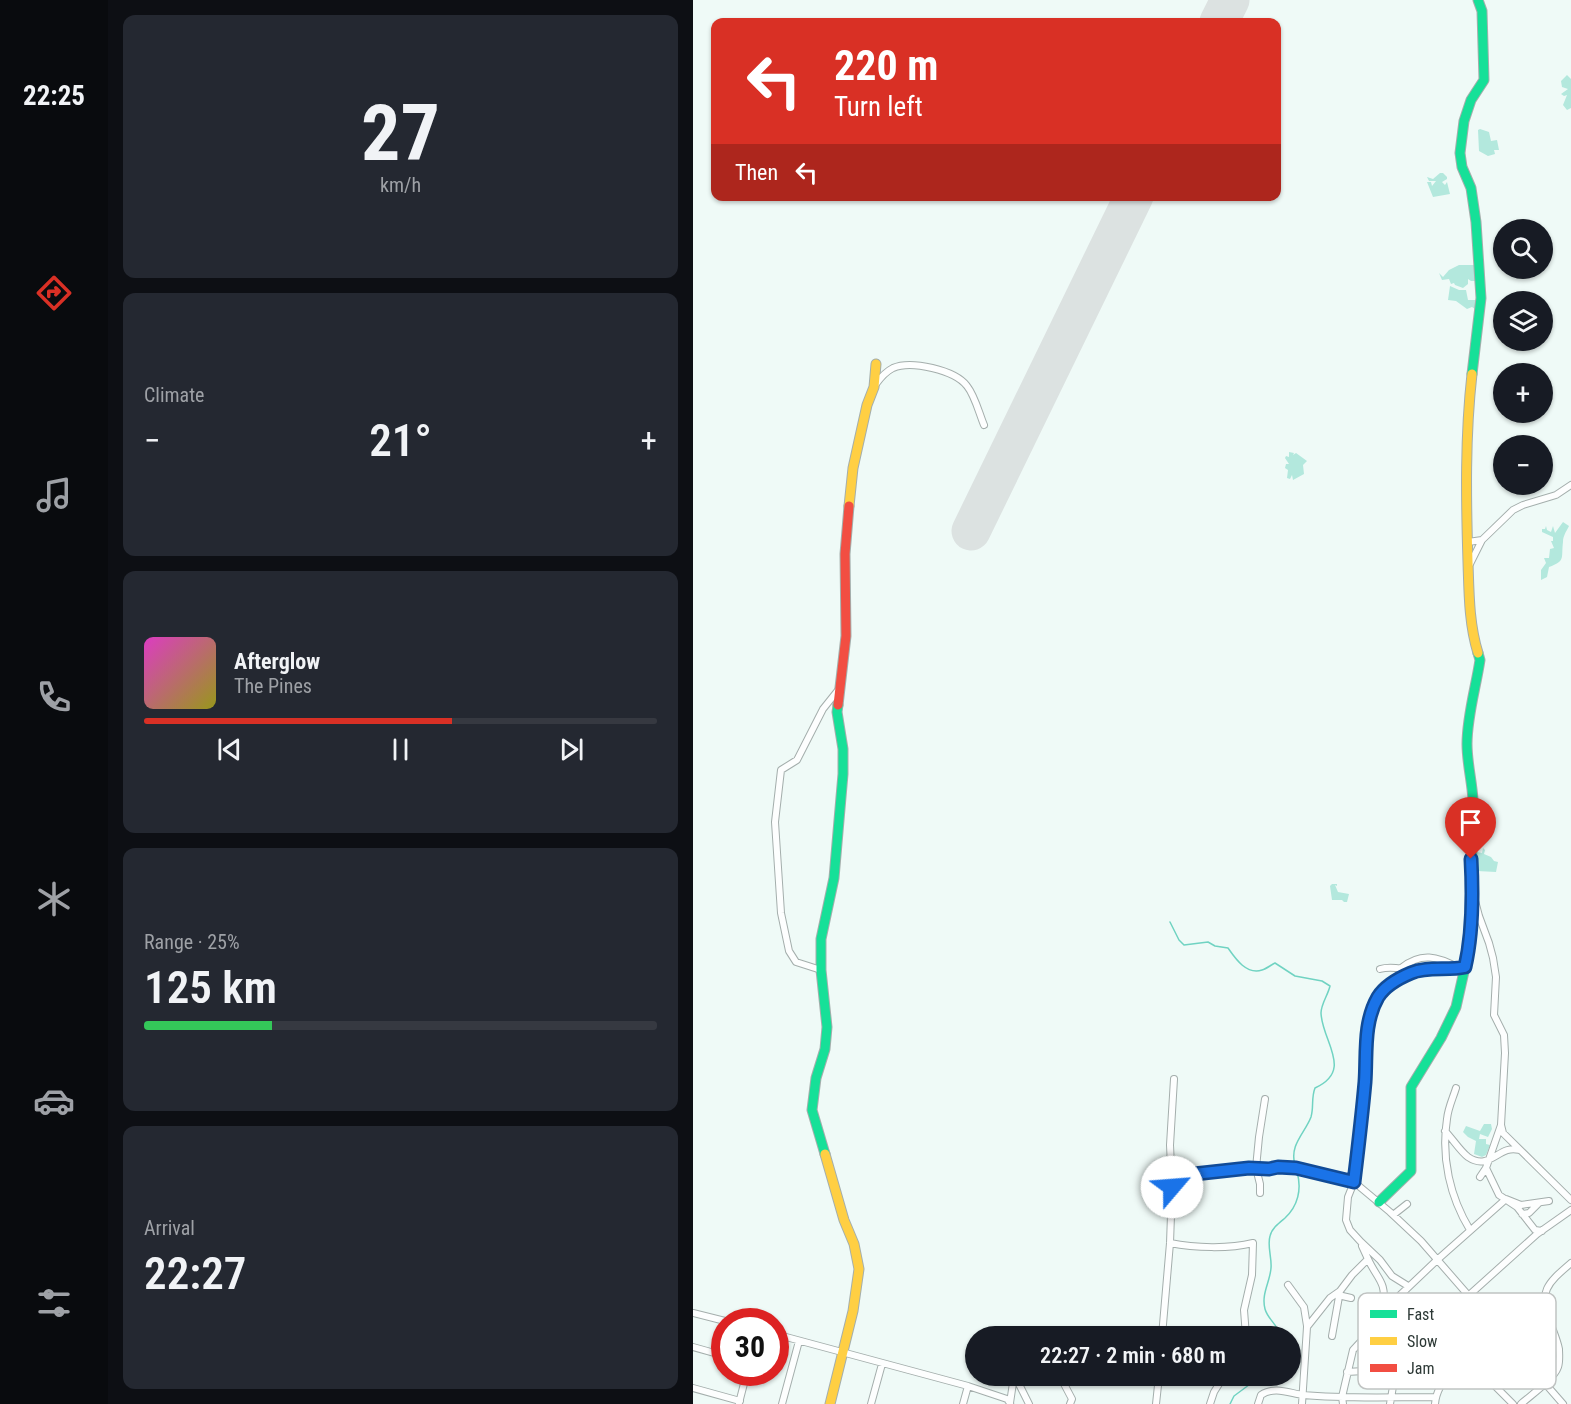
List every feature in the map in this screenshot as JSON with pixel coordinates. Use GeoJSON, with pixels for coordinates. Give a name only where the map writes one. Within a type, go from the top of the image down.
{"type":"FeatureCollection","features":[{"type":"Feature","properties":{"kind":"street"},"geometry":{"type":"LineString","coordinates":[[1379,1202],[1411,1171],[1411,1087],[1441,1038],[1456,1007],[1470,945],[1472,780],[1467,756],[1480,660],[1471,626],[1466,511],[1469,401],[1481,298],[1476,222],[1471,188],[1460,153],[1464,121],[1471,100],[1483,80],[1482,11],[1478,0]]}},
{"type":"Feature","properties":{"kind":"street"},"geometry":{"type":"LineString","coordinates":[[830,1404],[853,1311],[859,1269],[854,1244],[812,1110],[827,1027],[821,970],[821,939],[834,878],[843,774],[843,749],[837,712],[846,636],[845,554],[849,491],[858,443],[874,387],[876,364]]}},
{"type":"Feature","properties":{"kind":"street"},"geometry":{"type":"LineString","coordinates":[[874,387],[883,374],[895,367],[913,365],[934,368],[967,385],[984,425]]}},
{"type":"Feature","properties":{"kind":"street"},"geometry":{"type":"LineString","coordinates":[[1469,568],[1482,540],[1513,510],[1556,495],[1571,485]]}},
{"type":"Feature","properties":{"kind":"street"},"geometry":{"type":"LineString","coordinates":[[1468,542],[1482,540]]}},
{"type":"Feature","properties":{"kind":"street"},"geometry":{"type":"LineString","coordinates":[[821,970],[796,962],[789,951],[781,914],[775,822],[781,771],[797,760],[823,709],[840,688]]}},
{"type":"Feature","properties":{"kind":"street"},"geometry":{"type":"LineString","coordinates":[[1472,886],[1493,958],[1496,976],[1494,1015],[1504,1035],[1505,1053],[1501,1125],[1480,1177]]}},
{"type":"Feature","properties":{"kind":"street"},"geometry":{"type":"LineString","coordinates":[[1401,968],[1412,959],[1429,957],[1445,960],[1463,968]]}},
{"type":"Feature","properties":{"kind":"street"},"geometry":{"type":"LineString","coordinates":[[1380,969],[1394,966],[1406,970],[1463,968]]}},
{"type":"Feature","properties":{"kind":"street"},"geometry":{"type":"LineString","coordinates":[[1408,1286],[1392,1276],[1380,1260],[1350,1230],[1346,1220],[1348,1197],[1354,1182],[1365,1079],[1366,1038],[1373,1009],[1379,997],[1389,986],[1421,970]]}},
{"type":"Feature","properties":{"kind":"street"},"geometry":{"type":"LineString","coordinates":[[1163,1326],[1170,1243],[1172,1187],[1170,1145],[1175,1079]]}},
{"type":"Feature","properties":{"kind":"street"},"geometry":{"type":"LineString","coordinates":[[1456,1088],[1447,1116],[1447,1164],[1456,1206],[1470,1230]]}},
{"type":"Feature","properties":{"kind":"street"},"geometry":{"type":"LineString","coordinates":[[1260,1193],[1256,1168],[1265,1099]]}},
{"type":"Feature","properties":{"kind":"street"},"geometry":{"type":"LineString","coordinates":[[1501,1125],[1507,1139],[1525,1153],[1571,1200]]}},
{"type":"Feature","properties":{"kind":"street"},"geometry":{"type":"LineString","coordinates":[[1446,1131],[1469,1157],[1487,1164],[1499,1195],[1525,1214],[1535,1230],[1542,1230]]}},
{"type":"Feature","properties":{"kind":"street"},"geometry":{"type":"LineString","coordinates":[[1487,1164],[1509,1149],[1513,1148],[1525,1153]]}},
{"type":"Feature","properties":{"kind":"street"},"geometry":{"type":"LineString","coordinates":[[1172,1187],[1185,1175],[1256,1168],[1296,1168],[1354,1182],[1393,1215],[1468,1293]]}},
{"type":"Feature","properties":{"kind":"street"},"geometry":{"type":"LineString","coordinates":[[1402,1293],[1506,1199]]}},
{"type":"Feature","properties":{"kind":"street"},"geometry":{"type":"LineString","coordinates":[[1506,1199],[1521,1205],[1549,1201]]}},
{"type":"Feature","properties":{"kind":"street"},"geometry":{"type":"LineString","coordinates":[[1525,1214],[1539,1202]]}},
{"type":"Feature","properties":{"kind":"street"},"geometry":{"type":"LineString","coordinates":[[1393,1215],[1407,1204]]}},
{"type":"Feature","properties":{"kind":"street"},"geometry":{"type":"LineString","coordinates":[[1470,1293],[1542,1230],[1571,1210]]}},
{"type":"Feature","properties":{"kind":"street"},"geometry":{"type":"LineString","coordinates":[[1361,1242],[1368,1260],[1384,1286],[1384,1293]]}},
{"type":"Feature","properties":{"kind":"street"},"geometry":{"type":"LineString","coordinates":[[1170,1243],[1220,1247],[1253,1243],[1252,1275],[1244,1310],[1245,1326]]}},
{"type":"Feature","properties":{"kind":"street"},"geometry":{"type":"LineString","coordinates":[[1307,1327],[1314,1316],[1338,1294],[1351,1275],[1368,1260]]}},
{"type":"Feature","properties":{"kind":"street"},"geometry":{"type":"LineString","coordinates":[[1545,1293],[1556,1276],[1571,1263]]}},
{"type":"Feature","properties":{"kind":"street"},"geometry":{"type":"LineString","coordinates":[[1288,1285],[1304,1307],[1314,1316]]}},
{"type":"Feature","properties":{"kind":"street"},"geometry":{"type":"LineString","coordinates":[[1338,1294],[1351,1298]]}},
{"type":"Feature","properties":{"kind":"street"},"geometry":{"type":"LineString","coordinates":[[1332,1336],[1338,1294]]}},
{"type":"Feature","properties":{"kind":"street"},"geometry":{"type":"LineString","coordinates":[[1302,1404],[1307,1327],[1304,1307]]}},
{"type":"Feature","properties":{"kind":"street"},"geometry":{"type":"LineString","coordinates":[[693,1313],[711,1318]]}},
{"type":"Feature","properties":{"kind":"street"},"geometry":{"type":"LineString","coordinates":[[1556,1336],[1560,1355],[1556,1370]]}},
{"type":"Feature","properties":{"kind":"street"},"geometry":{"type":"LineString","coordinates":[[789,1338],[965,1385]]}},
{"type":"Feature","properties":{"kind":"street"},"geometry":{"type":"LineString","coordinates":[[782,1404],[799,1341]]}},
{"type":"Feature","properties":{"kind":"street"},"geometry":{"type":"LineString","coordinates":[[1343,1400],[1347,1372],[1353,1350],[1358,1345]]}},
{"type":"Feature","properties":{"kind":"street"},"geometry":{"type":"LineString","coordinates":[[693,1347],[711,1352]]}},
{"type":"Feature","properties":{"kind":"street"},"geometry":{"type":"LineString","coordinates":[[873,1403],[882,1364]]}},
{"type":"Feature","properties":{"kind":"street"},"geometry":{"type":"LineString","coordinates":[[1347,1372],[1358,1371]]}},
{"type":"Feature","properties":{"kind":"street"},"geometry":{"type":"LineString","coordinates":[[693,1389],[739,1402],[743,1386]]}},
{"type":"Feature","properties":{"kind":"street"},"geometry":{"type":"LineString","coordinates":[[963,1404],[967,1386],[1007,1399],[1010,1403]]}},
{"type":"Feature","properties":{"kind":"street"},"geometry":{"type":"LineString","coordinates":[[1010,1403],[1013,1386]]}},
{"type":"Feature","properties":{"kind":"street"},"geometry":{"type":"LineString","coordinates":[[1020,1386],[1029,1404]]}},
{"type":"Feature","properties":{"kind":"street"},"geometry":{"type":"LineString","coordinates":[[1065,1386],[1072,1399],[1070,1404]]}},
{"type":"Feature","properties":{"kind":"street"},"geometry":{"type":"LineString","coordinates":[[1156,1404],[1158,1386]]}},
{"type":"Feature","properties":{"kind":"street"},"geometry":{"type":"LineString","coordinates":[[1211,1404],[1218,1386]]}},
{"type":"Feature","properties":{"kind":"street"},"geometry":{"type":"LineString","coordinates":[[1498,1389],[1513,1404]]}},
{"type":"Feature","properties":{"kind":"street"},"geometry":{"type":"LineString","coordinates":[[1521,1404],[1537,1389]]}},
{"type":"Feature","properties":{"kind":"street"},"geometry":{"type":"LineString","coordinates":[[1551,1389],[1565,1404],[1571,1401]]}},
{"type":"Feature","properties":{"kind":"street"},"geometry":{"type":"LineString","coordinates":[[1258,1404],[1261,1395],[1271,1390],[1343,1400],[1435,1400]]}},
{"type":"Feature","properties":{"kind":"green space"},"geometry":{"type":"Polygon","coordinates":[[[1567,75],[1571,79],[1571,108],[1567,110],[1563,105],[1567,95],[1561,94],[1568,89],[1562,87],[1561,81],[1567,75]]]}},
{"type":"Feature","properties":{"kind":"green space"},"geometry":{"type":"Polygon","coordinates":[[[1478,130],[1489,132],[1491,141],[1497,140],[1499,150],[1494,150],[1495,154],[1488,156],[1479,151],[1478,130]]]}},
{"type":"Feature","properties":{"kind":"green space"},"geometry":{"type":"Polygon","coordinates":[[[1440,173],[1447,177],[1442,182],[1445,185],[1447,182],[1450,194],[1433,197],[1427,182],[1431,182],[1432,186],[1436,181],[1429,181],[1427,177],[1433,179],[1440,173]]]}},
{"type":"Feature","properties":{"kind":"green space"},"geometry":{"type":"Polygon","coordinates":[[[1459,265],[1475,265],[1478,281],[1468,279],[1468,284],[1463,288],[1454,283],[1451,284],[1449,279],[1442,280],[1439,273],[1443,277],[1449,270],[1459,265]]]}},
{"type":"Feature","properties":{"kind":"green space"},"geometry":{"type":"Polygon","coordinates":[[[1450,286],[1466,290],[1468,300],[1479,300],[1475,309],[1472,307],[1467,309],[1456,301],[1448,300],[1450,286]]]}},
{"type":"Feature","properties":{"kind":"green space"},"geometry":{"type":"Polygon","coordinates":[[[1289,452],[1294,453],[1293,455],[1296,453],[1307,461],[1303,465],[1304,474],[1293,480],[1292,475],[1290,479],[1287,478],[1288,470],[1285,468],[1286,464],[1289,464],[1285,458],[1289,457],[1289,452]]]}},
{"type":"Feature","properties":{"kind":"green space"},"geometry":{"type":"Polygon","coordinates":[[[1563,522],[1569,526],[1564,538],[1562,558],[1558,563],[1549,567],[1547,577],[1541,580],[1541,570],[1546,563],[1544,558],[1549,558],[1550,549],[1554,548],[1551,541],[1553,537],[1542,532],[1542,529],[1546,526],[1551,532],[1553,526],[1555,533],[1563,522]]]}},
{"type":"Feature","properties":{"kind":"green space"},"geometry":{"type":"Polygon","coordinates":[[[1483,848],[1484,854],[1498,862],[1496,872],[1477,871],[1477,852],[1482,853],[1483,848]]]}},
{"type":"Feature","properties":{"kind":"green space"},"geometry":{"type":"Polygon","coordinates":[[[1337,884],[1335,885],[1338,892],[1349,894],[1347,902],[1332,900],[1330,886],[1337,884]]]}},
{"type":"Feature","properties":{"kind":"green space"},"geometry":{"type":"Polygon","coordinates":[[[1484,1124],[1491,1124],[1492,1129],[1488,1137],[1480,1134],[1479,1139],[1486,1139],[1486,1144],[1490,1145],[1486,1155],[1482,1157],[1474,1154],[1476,1141],[1463,1132],[1466,1126],[1480,1131],[1484,1124]]]}},
{"type":"Feature","properties":{"kind":"waterway"},"geometry":{"type":"LineString","coordinates":[[1170,922],[1184,945],[1208,942],[1215,946],[1228,948],[1242,965],[1251,970],[1262,970],[1275,963],[1295,976],[1322,981],[1330,986],[1321,1013],[1333,1055],[1333,1073],[1315,1088],[1311,1117],[1294,1151],[1295,1165]]}},
{"type":"Feature","properties":{"kind":"waterway"},"geometry":{"type":"LineString","coordinates":[[1276,1326],[1266,1313],[1264,1304],[1271,1268],[1269,1240],[1274,1228],[1296,1203],[1299,1191],[1297,1172]]}},
{"type":"Feature","properties":{"kind":"waterway"},"geometry":{"type":"LineString","coordinates":[[1230,1404],[1234,1396],[1248,1386]]}},
{"type":"Feature","properties":{"kind":"runway"},"geometry":{"type":"LineString","coordinates":[[1221,18],[1230,0]]}},
{"type":"Feature","properties":{"kind":"runway"},"geometry":{"type":"LineString","coordinates":[[971,531],[1132,201]]}},
{"type":"Feature","properties":{"kind":"traffic: fast"},"geometry":{"type":"LineString","coordinates":[[1472,374],[1481,298],[1476,222],[1471,188],[1462,167],[1460,153],[1464,121],[1471,100],[1484,80],[1482,11],[1478,0]]}},
{"type":"Feature","properties":{"kind":"traffic: fast"},"geometry":{"type":"LineString","coordinates":[[1379,1202],[1411,1171],[1411,1087],[1441,1038],[1456,1007],[1470,945],[1473,800],[1467,733],[1480,660],[1478,653]]}},
{"type":"Feature","properties":{"kind":"traffic: fast"},"geometry":{"type":"LineString","coordinates":[[825,1154],[812,1110],[816,1078],[825,1049],[827,1027],[821,970],[821,939],[834,878],[843,774],[843,749],[838,705]]}},
{"type":"Feature","properties":{"kind":"traffic: slow"},"geometry":{"type":"LineString","coordinates":[[849,506],[853,468],[867,405],[874,387],[876,364]]}},
{"type":"Feature","properties":{"kind":"traffic: slow"},"geometry":{"type":"LineString","coordinates":[[1472,374],[1467,444],[1467,515],[1470,608],[1478,653]]}},
{"type":"Feature","properties":{"kind":"traffic: slow"},"geometry":{"type":"LineString","coordinates":[[825,1154],[844,1220],[854,1244],[859,1269],[853,1311],[830,1404]]}},
{"type":"Feature","properties":{"kind":"traffic: jam"},"geometry":{"type":"LineString","coordinates":[[838,705],[846,636],[845,554],[849,506]]}},
{"type":"Feature","properties":{"kind":"route"},"geometry":{"type":"LineString","coordinates":[[1172,1187],[1185,1175],[1278,1167],[1296,1168],[1354,1182],[1365,1079],[1366,1038],[1373,1009],[1379,997],[1389,986],[1411,973],[1421,970],[1454,970],[1465,967],[1470,945],[1471,859]]}}]}
